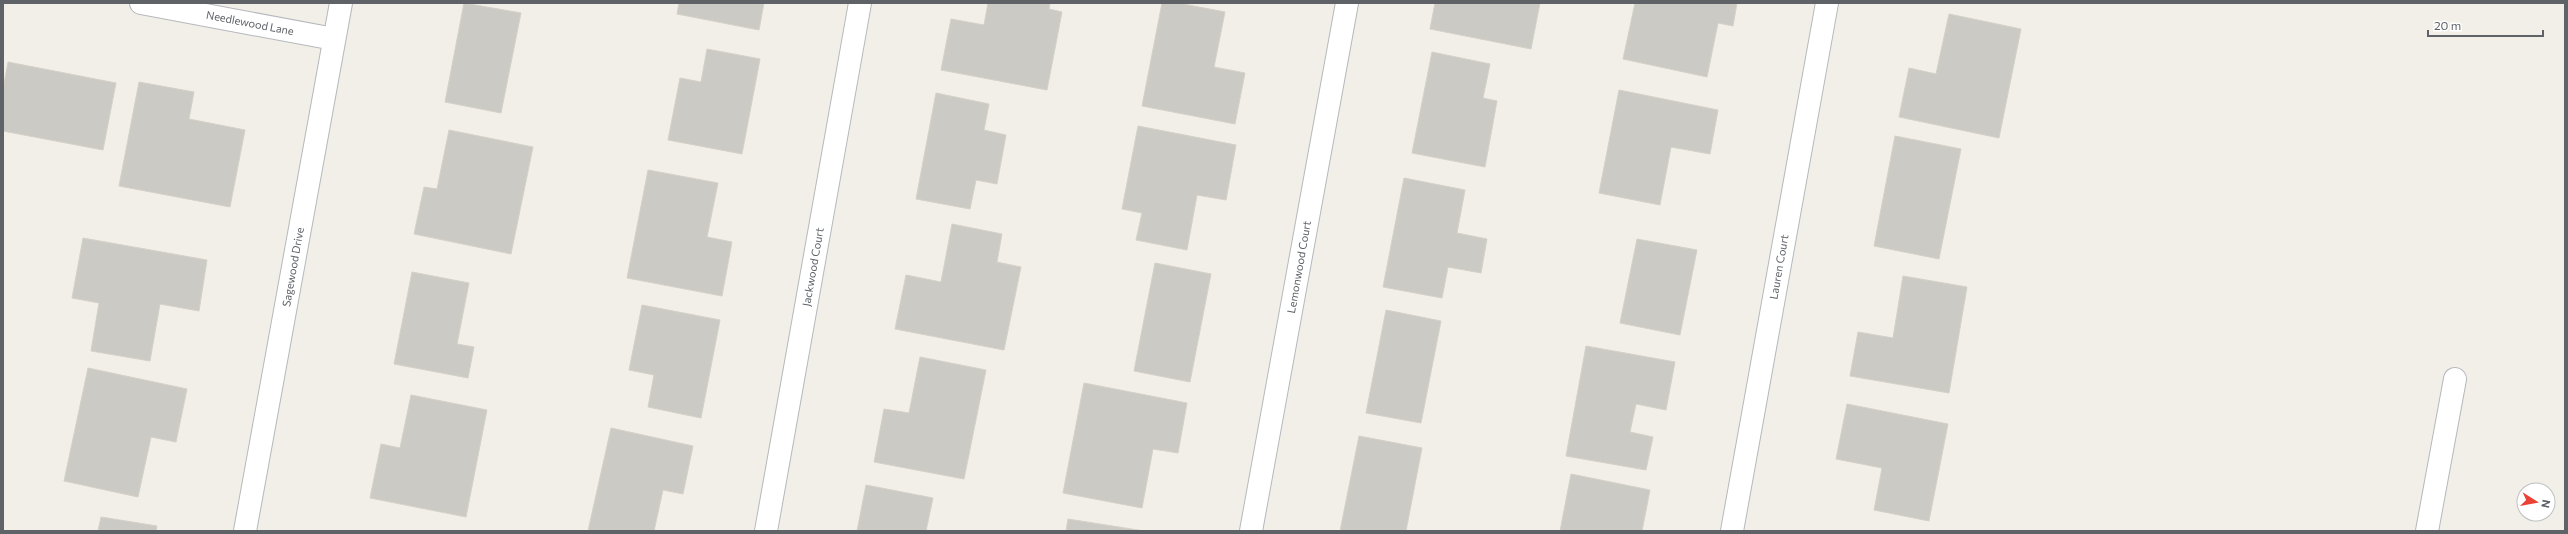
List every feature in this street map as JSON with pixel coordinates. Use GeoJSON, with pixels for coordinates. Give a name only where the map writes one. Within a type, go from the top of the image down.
{"type":"FeatureCollection","features":[{"type":"Feature","properties":{"kind":"street","name":"Needlewood Lane"},"geometry":{"type":"LineString","coordinates":[[142,3],[334,39]]}},
{"type":"Feature","properties":{"kind":"street","name":"Sagewood Drive"},"geometry":{"type":"LineString","coordinates":[[246,531],[341,3]]}},
{"type":"Feature","properties":{"kind":"street","name":"Jackwood Court"},"geometry":{"type":"LineString","coordinates":[[766,531],[860,3]]}},
{"type":"Feature","properties":{"kind":"street","name":"Lemonwood Court"},"geometry":{"type":"LineString","coordinates":[[1251,531],[1347,3]]}},
{"type":"Feature","properties":{"kind":"street","name":"Lauren Court"},"geometry":{"type":"LineString","coordinates":[[1732,531],[1826,3]]}},
{"type":"Feature","properties":{"kind":"street"},"geometry":{"type":"LineString","coordinates":[[2427,531],[2455,379]]}},
{"type":"Feature","properties":{"kind":"building"},"geometry":{"type":"Polygon","coordinates":[[[464,3],[521,13],[501,113],[445,102],[464,3]]]}},
{"type":"Feature","properties":{"kind":"building"},"geometry":{"type":"Polygon","coordinates":[[[679,3],[764,3],[759,30],[677,14],[679,3]]]}},
{"type":"Feature","properties":{"kind":"building"},"geometry":{"type":"Polygon","coordinates":[[[988,3],[1050,3],[1049,9],[1062,12],[1047,90],[941,70],[951,19],[984,25],[988,3]]]}},
{"type":"Feature","properties":{"kind":"building"},"geometry":{"type":"Polygon","coordinates":[[[1162,3],[1178,3],[1225,12],[1214,67],[1245,73],[1235,124],[1142,106],[1162,3]]]}},
{"type":"Feature","properties":{"kind":"building"},"geometry":{"type":"Polygon","coordinates":[[[1435,3],[1540,3],[1531,49],[1430,29],[1435,3]]]}},
{"type":"Feature","properties":{"kind":"building"},"geometry":{"type":"Polygon","coordinates":[[[1635,3],[1737,3],[1733,26],[1718,23],[1707,77],[1623,59],[1635,3]]]}},
{"type":"Feature","properties":{"kind":"building"},"geometry":{"type":"Polygon","coordinates":[[[1949,14],[2021,29],[1999,138],[1899,117],[1909,68],[1936,74],[1949,14]]]}},
{"type":"Feature","properties":{"kind":"building"},"geometry":{"type":"Polygon","coordinates":[[[707,49],[760,59],[742,154],[668,140],[680,78],[701,82],[707,49]]]}},
{"type":"Feature","properties":{"kind":"building"},"geometry":{"type":"Polygon","coordinates":[[[1432,52],[1490,64],[1483,98],[1497,101],[1485,167],[1412,153],[1432,52]]]}},
{"type":"Feature","properties":{"kind":"building"},"geometry":{"type":"Polygon","coordinates":[[[8,62],[116,83],[103,150],[3,131],[3,89],[8,62]]]}},
{"type":"Feature","properties":{"kind":"building"},"geometry":{"type":"Polygon","coordinates":[[[139,82],[194,92],[189,119],[245,130],[230,207],[119,186],[139,82]]]}},
{"type":"Feature","properties":{"kind":"building"},"geometry":{"type":"Polygon","coordinates":[[[1619,90],[1718,110],[1710,154],[1671,147],[1660,205],[1599,193],[1619,90]]]}},
{"type":"Feature","properties":{"kind":"building"},"geometry":{"type":"Polygon","coordinates":[[[936,93],[989,104],[984,130],[1006,135],[997,184],[976,180],[970,209],[916,199],[936,93]]]}},
{"type":"Feature","properties":{"kind":"building"},"geometry":{"type":"Polygon","coordinates":[[[1138,126],[1236,145],[1226,200],[1197,195],[1187,250],[1136,240],[1142,213],[1122,209],[1138,126]]]}},
{"type":"Feature","properties":{"kind":"building"},"geometry":{"type":"Polygon","coordinates":[[[449,130],[533,147],[511,254],[414,234],[424,187],[437,189],[449,130]]]}},
{"type":"Feature","properties":{"kind":"building"},"geometry":{"type":"Polygon","coordinates":[[[1895,136],[1961,149],[1939,259],[1874,246],[1895,136]]]}},
{"type":"Feature","properties":{"kind":"building"},"geometry":{"type":"Polygon","coordinates":[[[648,170],[718,183],[707,237],[732,242],[722,296],[627,278],[648,170]]]}},
{"type":"Feature","properties":{"kind":"building"},"geometry":{"type":"Polygon","coordinates":[[[1404,178],[1465,190],[1457,233],[1487,239],[1481,273],[1448,267],[1442,298],[1383,287],[1404,178]]]}},
{"type":"Feature","properties":{"kind":"building"},"geometry":{"type":"Polygon","coordinates":[[[952,224],[1002,234],[997,262],[1021,267],[1004,350],[895,329],[906,275],[941,282],[952,224]]]}},
{"type":"Feature","properties":{"kind":"building"},"geometry":{"type":"Polygon","coordinates":[[[83,238],[207,260],[199,311],[160,304],[150,361],[91,351],[99,303],[72,298],[83,238]]]}},
{"type":"Feature","properties":{"kind":"building"},"geometry":{"type":"Polygon","coordinates":[[[1637,239],[1697,250],[1680,335],[1620,323],[1637,239]]]}},
{"type":"Feature","properties":{"kind":"building"},"geometry":{"type":"Polygon","coordinates":[[[1155,263],[1211,274],[1190,382],[1134,371],[1155,263]]]}},
{"type":"Feature","properties":{"kind":"building"},"geometry":{"type":"Polygon","coordinates":[[[412,272],[469,283],[457,344],[474,347],[468,378],[394,364],[412,272]]]}},
{"type":"Feature","properties":{"kind":"building"},"geometry":{"type":"Polygon","coordinates":[[[1903,276],[1967,287],[1949,393],[1850,376],[1858,332],[1893,338],[1903,276]]]}},
{"type":"Feature","properties":{"kind":"building"},"geometry":{"type":"Polygon","coordinates":[[[642,305],[720,320],[701,418],[648,407],[654,375],[629,370],[642,305]]]}},
{"type":"Feature","properties":{"kind":"building"},"geometry":{"type":"Polygon","coordinates":[[[1386,310],[1441,321],[1421,423],[1366,413],[1386,310]]]}},
{"type":"Feature","properties":{"kind":"building"},"geometry":{"type":"Polygon","coordinates":[[[1586,346],[1675,362],[1666,410],[1636,404],[1630,432],[1653,437],[1646,470],[1566,456],[1586,346]]]}},
{"type":"Feature","properties":{"kind":"building"},"geometry":{"type":"Polygon","coordinates":[[[920,357],[986,370],[964,479],[874,462],[884,409],[909,413],[920,357]]]}},
{"type":"Feature","properties":{"kind":"building"},"geometry":{"type":"Polygon","coordinates":[[[88,368],[187,389],[176,442],[151,437],[138,497],[64,481],[88,368]]]}},
{"type":"Feature","properties":{"kind":"building"},"geometry":{"type":"Polygon","coordinates":[[[1084,383],[1187,403],[1178,453],[1153,449],[1142,508],[1063,493],[1084,383]]]}},
{"type":"Feature","properties":{"kind":"building"},"geometry":{"type":"Polygon","coordinates":[[[411,395],[487,410],[466,517],[370,498],[381,444],[400,448],[411,395]]]}},
{"type":"Feature","properties":{"kind":"building"},"geometry":{"type":"Polygon","coordinates":[[[1847,404],[1948,424],[1929,521],[1874,510],[1882,468],[1836,459],[1847,404]]]}},
{"type":"Feature","properties":{"kind":"building"},"geometry":{"type":"Polygon","coordinates":[[[611,428],[693,446],[683,494],[663,490],[654,531],[588,531],[611,428]]]}},
{"type":"Feature","properties":{"kind":"building"},"geometry":{"type":"Polygon","coordinates":[[[1359,436],[1422,448],[1406,531],[1340,531],[1359,436]]]}},
{"type":"Feature","properties":{"kind":"building"},"geometry":{"type":"Polygon","coordinates":[[[1571,474],[1650,490],[1642,531],[1560,531],[1571,474]]]}},
{"type":"Feature","properties":{"kind":"building"},"geometry":{"type":"Polygon","coordinates":[[[866,485],[933,498],[926,531],[857,531],[866,485]]]}},
{"type":"Feature","properties":{"kind":"building"},"geometry":{"type":"Polygon","coordinates":[[[101,517],[157,526],[156,531],[98,531],[101,517]]]}},
{"type":"Feature","properties":{"kind":"building"},"geometry":{"type":"Polygon","coordinates":[[[1068,519],[1144,531],[1066,531],[1068,519]]]}}]}
